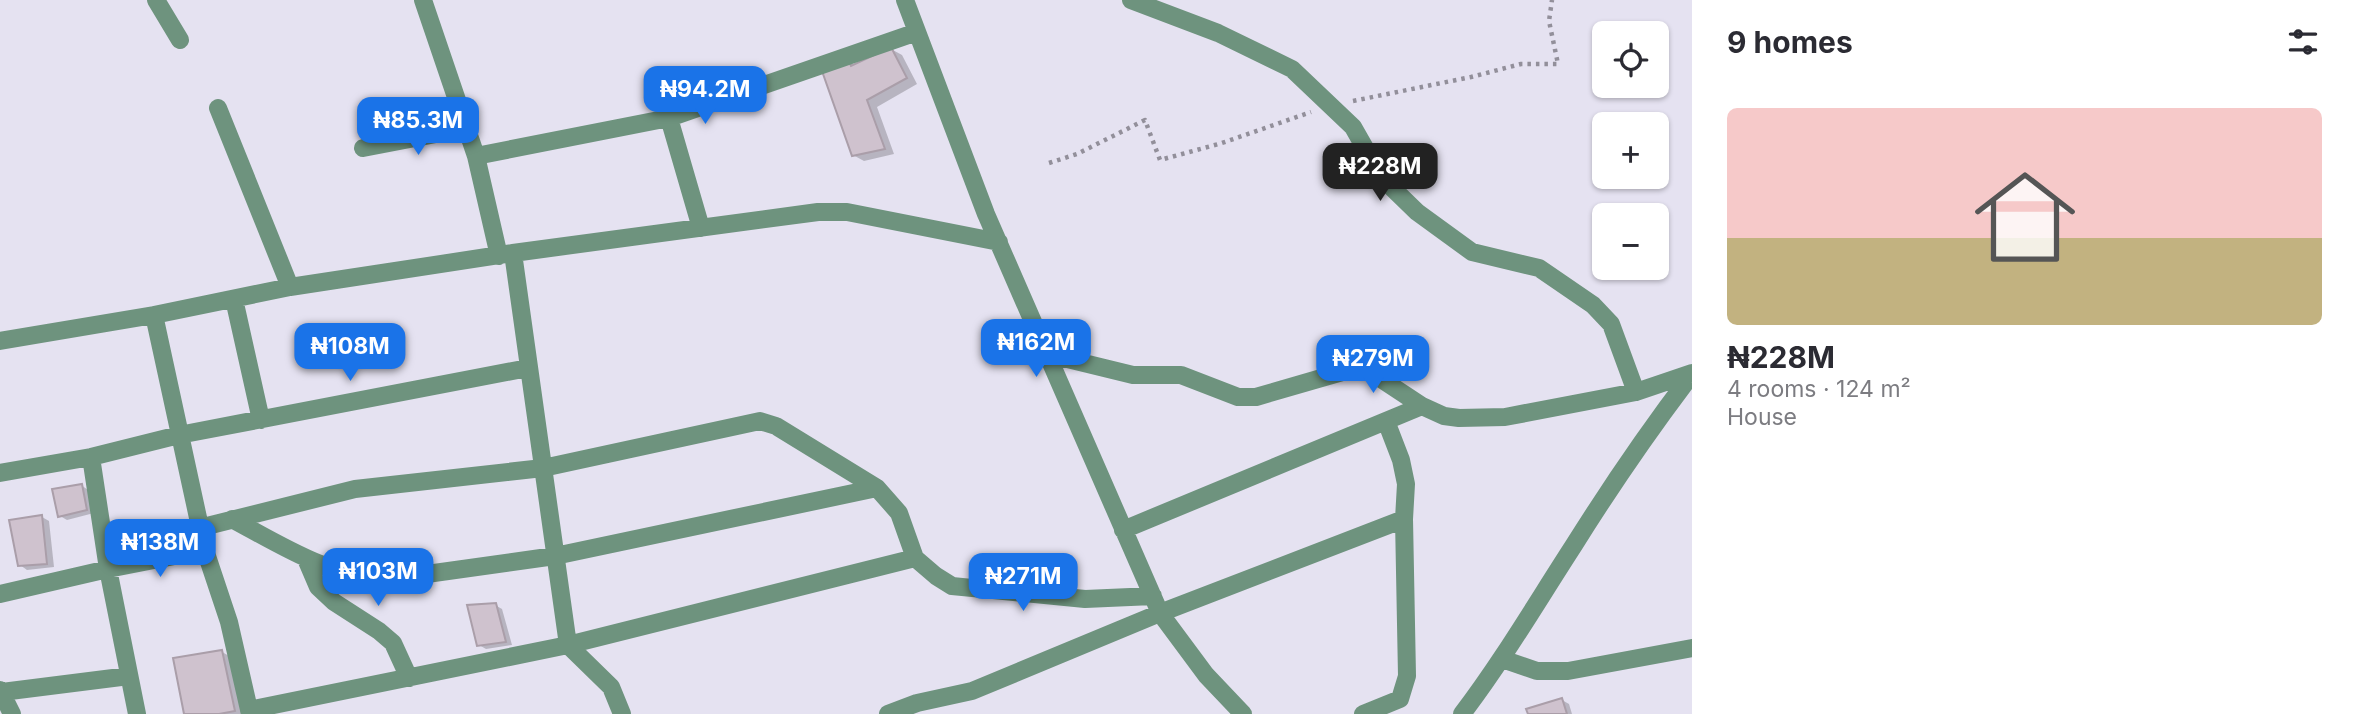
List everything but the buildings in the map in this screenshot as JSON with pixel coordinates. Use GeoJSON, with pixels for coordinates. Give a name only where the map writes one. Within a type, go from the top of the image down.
{"type":"FeatureCollection","features":[{"type":"Feature","properties":{"kind":"street"},"geometry":{"type":"LineString","coordinates":[[156,0],[180,40]]}},
{"type":"Feature","properties":{"kind":"street"},"geometry":{"type":"LineString","coordinates":[[424,0],[506,254],[528,368],[568,645],[611,687],[622,714]]}},
{"type":"Feature","properties":{"kind":"street"},"geometry":{"type":"LineString","coordinates":[[905,0],[999,242],[1156,605],[1206,675],[1243,714]]}},
{"type":"Feature","properties":{"kind":"street"},"geometry":{"type":"LineString","coordinates":[[1131,0],[1218,33],[1292,69],[1353,127],[1382,178],[1417,212],[1472,252],[1539,268],[1593,305],[1611,324],[1636,392]]}},
{"type":"Feature","properties":{"kind":"street"},"geometry":{"type":"LineString","coordinates":[[476,156],[669,118],[916,32]]}},
{"type":"Feature","properties":{"kind":"street"},"geometry":{"type":"LineString","coordinates":[[218,108],[290,287]]}},
{"type":"Feature","properties":{"kind":"street"},"geometry":{"type":"LineString","coordinates":[[669,118],[701,228]]}},
{"type":"Feature","properties":{"kind":"street"},"geometry":{"type":"LineString","coordinates":[[363,148],[467,128]]}},
{"type":"Feature","properties":{"kind":"street"},"geometry":{"type":"LineString","coordinates":[[0,341],[153,315],[290,287],[506,254],[818,212],[847,212],[999,242]]}},
{"type":"Feature","properties":{"kind":"street"},"geometry":{"type":"LineString","coordinates":[[234,299],[261,420]]}},
{"type":"Feature","properties":{"kind":"street"},"geometry":{"type":"LineString","coordinates":[[153,315],[199,527],[229,622],[250,712],[568,645],[915,558]]}},
{"type":"Feature","properties":{"kind":"street"},"geometry":{"type":"LineString","coordinates":[[1047,354],[1133,375],[1181,374],[1238,397],[1256,397],[1356,368],[1381,378],[1422,406],[1444,416],[1459,418],[1505,417],[1636,392],[1692,373]]}},
{"type":"Feature","properties":{"kind":"street"},"geometry":{"type":"LineString","coordinates":[[0,473],[92,457],[179,435],[528,368]]}},
{"type":"Feature","properties":{"kind":"street"},"geometry":{"type":"LineString","coordinates":[[1462,714],[1502,659],[1639,445],[1692,373]]}},
{"type":"Feature","properties":{"kind":"street"},"geometry":{"type":"LineString","coordinates":[[1123,530],[1422,406]]}},
{"type":"Feature","properties":{"kind":"street"},"geometry":{"type":"LineString","coordinates":[[1363,714],[1400,699],[1405,687],[1406,484],[1401,460],[1386,421]]}},
{"type":"Feature","properties":{"kind":"street"},"geometry":{"type":"LineString","coordinates":[[199,527],[355,489],[543,468],[766,422],[877,488],[899,513],[915,558],[952,586],[1156,605]]}},
{"type":"Feature","properties":{"kind":"street"},"geometry":{"type":"LineString","coordinates":[[92,457],[108,569],[137,714]]}},
{"type":"Feature","properties":{"kind":"street"},"geometry":{"type":"LineString","coordinates":[[232,519],[306,559],[370,579],[391,579],[555,556],[877,488]]}},
{"type":"Feature","properties":{"kind":"street"},"geometry":{"type":"LineString","coordinates":[[888,714],[919,709],[972,691],[1156,605],[1404,519]]}},
{"type":"Feature","properties":{"kind":"street"},"geometry":{"type":"LineString","coordinates":[[0,594],[205,550]]}},
{"type":"Feature","properties":{"kind":"street"},"geometry":{"type":"LineString","coordinates":[[306,559],[318,587],[334,602],[393,643],[409,678]]}},
{"type":"Feature","properties":{"kind":"street"},"geometry":{"type":"LineString","coordinates":[[1502,659],[1537,671],[1568,671],[1692,648]]}},
{"type":"Feature","properties":{"kind":"street"},"geometry":{"type":"LineString","coordinates":[[12,714],[1,691],[129,676]]}}]}
